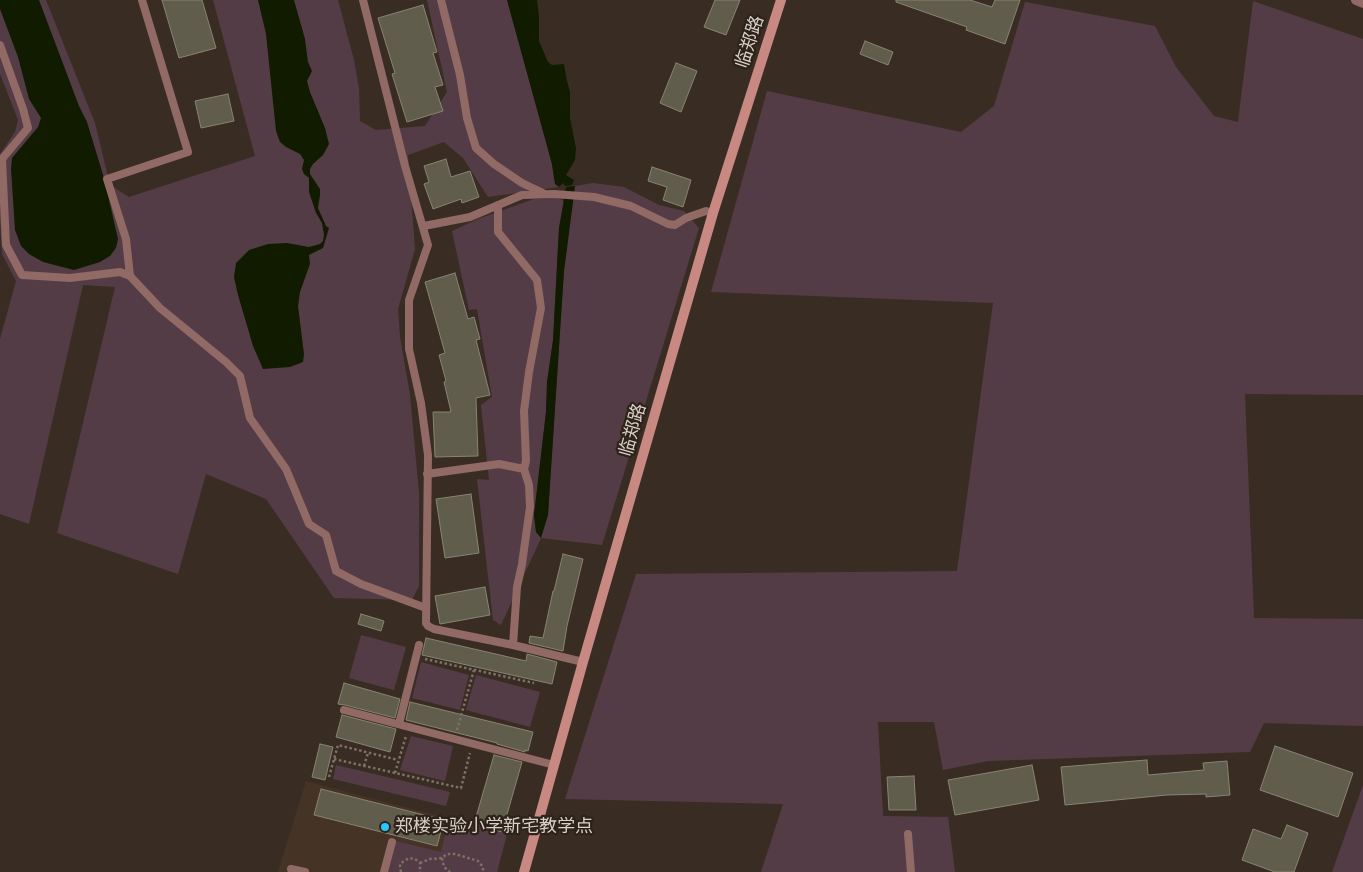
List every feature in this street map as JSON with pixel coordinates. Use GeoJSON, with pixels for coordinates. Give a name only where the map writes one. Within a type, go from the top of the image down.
{"type":"FeatureCollection","features":[{"type":"Feature","properties":{"kind":"main road","name":"临郑路"},"geometry":{"type":"LineString","coordinates":[[524,872],[713,213],[781,0]]}},
{"type":"Feature","properties":{"kind":"street"},"geometry":{"type":"LineString","coordinates":[[1356,0],[1363,2]]}},
{"type":"Feature","properties":{"kind":"lane"},"geometry":{"type":"LineString","coordinates":[[130,276],[126,239],[107,179],[188,152],[142,0]]}},
{"type":"Feature","properties":{"kind":"lane"},"geometry":{"type":"LineString","coordinates":[[363,0],[405,166],[428,245],[409,300],[409,349],[421,403],[428,455],[426,623],[431,628],[513,644],[583,662]]}},
{"type":"Feature","properties":{"kind":"lane"},"geometry":{"type":"LineString","coordinates":[[441,0],[460,75],[467,118],[476,148],[494,164],[522,183],[545,194]]}},
{"type":"Feature","properties":{"kind":"lane"},"geometry":{"type":"LineString","coordinates":[[0,45],[24,109],[28,128],[2,159],[6,244],[22,275],[70,278],[120,272],[130,276],[160,308],[226,362],[240,376],[250,418],[286,469],[308,524],[326,535],[336,571],[361,584],[426,608]]}},
{"type":"Feature","properties":{"kind":"lane"},"geometry":{"type":"LineString","coordinates":[[424,226],[470,217],[522,195],[545,194],[594,197],[631,206],[668,224],[675,225],[686,218],[706,211],[713,213]]}},
{"type":"Feature","properties":{"kind":"lane"},"geometry":{"type":"LineString","coordinates":[[498,205],[498,232],[537,280],[541,308],[524,411],[526,461],[524,469],[529,485],[530,507],[517,587],[513,644]]}},
{"type":"Feature","properties":{"kind":"lane"},"geometry":{"type":"LineString","coordinates":[[427,474],[499,464],[524,469]]}},
{"type":"Feature","properties":{"kind":"lane"},"geometry":{"type":"LineString","coordinates":[[399,724],[419,645]]}},
{"type":"Feature","properties":{"kind":"lane"},"geometry":{"type":"LineString","coordinates":[[344,710],[554,765]]}},
{"type":"Feature","properties":{"kind":"lane"},"geometry":{"type":"LineString","coordinates":[[908,834],[911,872]]}},
{"type":"Feature","properties":{"kind":"lane"},"geometry":{"type":"LineString","coordinates":[[384,872],[392,842]]}},
{"type":"Feature","properties":{"kind":"lane"},"geometry":{"type":"LineString","coordinates":[[291,869],[305,872]]}},
{"type":"Feature","properties":{"kind":"path"},"geometry":{"type":"LineString","coordinates":[[416,656],[534,683]]}},
{"type":"Feature","properties":{"kind":"path"},"geometry":{"type":"LineString","coordinates":[[454,739],[474,670]]}},
{"type":"Feature","properties":{"kind":"path"},"geometry":{"type":"LineString","coordinates":[[394,773],[408,727]]}},
{"type":"Feature","properties":{"kind":"path"},"geometry":{"type":"LineString","coordinates":[[334,759],[461,788],[472,743]]}},
{"type":"Feature","properties":{"kind":"path"},"geometry":{"type":"LineString","coordinates":[[329,777],[338,745],[398,760]]}},
{"type":"Feature","properties":{"kind":"path"},"geometry":{"type":"LineString","coordinates":[[364,766],[368,752]]}},
{"type":"Feature","properties":{"kind":"path"},"geometry":{"type":"LineString","coordinates":[[420,863],[430,859],[442,858],[450,854],[474,860],[481,864],[483,872]]}},
{"type":"Feature","properties":{"kind":"path"},"geometry":{"type":"LineString","coordinates":[[442,858],[442,864],[450,872]]}},
{"type":"Feature","properties":{"kind":"path"},"geometry":{"type":"LineString","coordinates":[[401,872],[400,866],[406,859],[415,859],[420,863]]}},
{"type":"Feature","properties":{"kind":"path"},"geometry":{"type":"LineString","coordinates":[[420,863],[420,872]]}},
{"type":"Feature","properties":{"kind":"shaded area"},"geometry":{"type":"Polygon","coordinates":[[[0,0],[46,0],[95,123],[110,185],[129,197],[255,156],[213,0],[338,0],[354,60],[359,89],[360,121],[376,130],[425,126],[447,92],[427,0],[507,0],[552,164],[554,179],[559,187],[488,197],[463,158],[444,142],[408,155],[415,249],[398,309],[400,337],[410,395],[419,493],[419,586],[412,600],[334,598],[266,499],[206,474],[178,574],[57,533],[115,287],[83,285],[29,524],[0,514],[0,339],[16,281],[2,254],[0,154],[15,132],[18,120],[0,74],[0,0]]]}},
{"type":"Feature","properties":{"kind":"shaded area"},"geometry":{"type":"Polygon","coordinates":[[[0,0],[39,0],[79,106],[87,122],[104,178],[118,239],[116,248],[110,256],[100,262],[74,270],[43,262],[29,254],[21,246],[15,230],[12,158],[38,127],[41,118],[29,99],[18,57],[0,9],[0,0]]]}},
{"type":"Feature","properties":{"kind":"shaded area"},"geometry":{"type":"Polygon","coordinates":[[[258,0],[294,0],[305,39],[308,62],[312,71],[307,81],[329,144],[323,155],[310,169],[310,174],[320,189],[318,208],[326,226],[329,228],[323,248],[309,255],[310,264],[300,292],[298,306],[304,354],[303,362],[290,367],[263,369],[253,346],[238,295],[234,277],[236,263],[249,250],[268,244],[287,243],[309,247],[320,244],[323,241],[324,235],[322,223],[316,213],[309,192],[309,178],[302,169],[304,160],[300,154],[280,142],[276,131],[266,34],[258,0]]]}},
{"type":"Feature","properties":{"kind":"shaded area"},"geometry":{"type":"Polygon","coordinates":[[[507,0],[537,0],[539,41],[548,62],[552,65],[564,64],[570,92],[570,118],[576,148],[575,160],[566,175],[574,180],[572,185],[565,186],[563,183],[559,187],[555,184],[552,164],[507,0]]]}},
{"type":"Feature","properties":{"kind":"shaded area"},"geometry":{"type":"Polygon","coordinates":[[[1253,1],[1363,39],[1363,395],[1245,394],[1254,618],[1363,619],[1363,726],[1264,723],[1250,752],[988,761],[943,770],[934,722],[878,722],[883,816],[948,817],[955,872],[761,872],[783,804],[565,799],[636,574],[957,571],[993,303],[711,292],[767,91],[961,132],[994,106],[1025,2],[1155,26],[1176,67],[1214,116],[1238,122],[1253,1]]]}},
{"type":"Feature","properties":{"kind":"shaded area"},"geometry":{"type":"Polygon","coordinates":[[[593,183],[624,187],[659,205],[684,211],[699,228],[602,545],[541,538],[501,625],[493,620],[477,479],[489,480],[481,405],[492,397],[477,309],[469,310],[452,231],[478,219],[534,199],[559,198],[565,202],[559,228],[553,340],[534,515],[536,532],[541,537],[548,514],[564,271],[575,186],[593,183]]]}},
{"type":"Feature","properties":{"kind":"shaded area"},"geometry":{"type":"Polygon","coordinates":[[[575,186],[564,271],[548,515],[541,538],[536,532],[534,515],[553,340],[559,228],[566,187],[575,186]]]}},
{"type":"Feature","properties":{"kind":"shaded area"},"geometry":{"type":"Polygon","coordinates":[[[361,635],[406,647],[394,690],[349,678],[361,635]]]}},
{"type":"Feature","properties":{"kind":"shaded area"},"geometry":{"type":"Polygon","coordinates":[[[421,662],[469,675],[460,710],[412,698],[421,662]]]}},
{"type":"Feature","properties":{"kind":"shaded area"},"geometry":{"type":"Polygon","coordinates":[[[476,675],[540,692],[530,727],[466,710],[476,675]]]}},
{"type":"Feature","properties":{"kind":"shaded area"},"geometry":{"type":"Polygon","coordinates":[[[411,736],[453,746],[445,781],[400,770],[411,736]]]}},
{"type":"Feature","properties":{"kind":"shaded area"},"geometry":{"type":"Polygon","coordinates":[[[336,765],[450,792],[446,806],[333,779],[336,765]]]}},
{"type":"Feature","properties":{"kind":"shaded area","name":"郑楼实验小学新宅教学点"},"geometry":{"type":"Polygon","coordinates":[[[306,781],[507,834],[497,872],[278,872],[306,781]]]}},
{"type":"Feature","properties":{"kind":"shaded area"},"geometry":{"type":"Polygon","coordinates":[[[1363,785],[1363,872],[1332,872],[1363,785]]]}},
{"type":"Feature","properties":{"kind":"shaded area"},"geometry":{"type":"Polygon","coordinates":[[[449,819],[507,834],[497,872],[388,872],[396,841],[441,852],[449,819]]]}},
{"type":"Feature","properties":{"kind":"building"},"geometry":{"type":"Polygon","coordinates":[[[162,0],[202,0],[216,48],[179,58],[162,0]]]}},
{"type":"Feature","properties":{"kind":"building"},"geometry":{"type":"Polygon","coordinates":[[[715,0],[740,0],[726,35],[704,27],[715,0]]]}},
{"type":"Feature","properties":{"kind":"building"},"geometry":{"type":"Polygon","coordinates":[[[896,0],[970,0],[992,7],[995,0],[1020,0],[1005,44],[966,30],[967,27],[896,2],[896,0]]]}},
{"type":"Feature","properties":{"kind":"building"},"geometry":{"type":"Polygon","coordinates":[[[423,5],[437,52],[433,53],[443,85],[435,87],[443,111],[407,122],[392,74],[395,73],[378,18],[423,5]]]}},
{"type":"Feature","properties":{"kind":"building"},"geometry":{"type":"Polygon","coordinates":[[[865,41],[893,52],[888,65],[860,54],[865,41]]]}},
{"type":"Feature","properties":{"kind":"building"},"geometry":{"type":"Polygon","coordinates":[[[676,63],[697,71],[681,112],[660,103],[676,63]]]}},
{"type":"Feature","properties":{"kind":"building"},"geometry":{"type":"Polygon","coordinates":[[[228,94],[234,121],[201,128],[195,101],[228,94]]]}},
{"type":"Feature","properties":{"kind":"building"},"geometry":{"type":"Polygon","coordinates":[[[446,159],[451,177],[470,171],[479,197],[462,203],[461,199],[433,209],[424,184],[429,182],[424,166],[446,159]]]}},
{"type":"Feature","properties":{"kind":"building"},"geometry":{"type":"Polygon","coordinates":[[[652,167],[691,180],[683,207],[663,200],[667,187],[648,181],[652,167]]]}},
{"type":"Feature","properties":{"kind":"building"},"geometry":{"type":"Polygon","coordinates":[[[455,273],[468,319],[474,317],[480,339],[476,340],[490,395],[476,398],[478,456],[435,457],[433,412],[451,412],[439,355],[445,353],[425,282],[455,273]]]}},
{"type":"Feature","properties":{"kind":"building"},"geometry":{"type":"Polygon","coordinates":[[[471,494],[479,553],[445,558],[436,499],[471,494]]]}},
{"type":"Feature","properties":{"kind":"building"},"geometry":{"type":"Polygon","coordinates":[[[563,554],[583,559],[563,651],[529,643],[530,636],[543,638],[563,554]]]}},
{"type":"Feature","properties":{"kind":"building"},"geometry":{"type":"Polygon","coordinates":[[[485,587],[490,615],[440,624],[435,596],[485,587]]]}},
{"type":"Feature","properties":{"kind":"building"},"geometry":{"type":"Polygon","coordinates":[[[361,614],[384,621],[381,631],[358,624],[361,614]]]}},
{"type":"Feature","properties":{"kind":"building"},"geometry":{"type":"Polygon","coordinates":[[[426,638],[526,661],[527,654],[557,662],[552,684],[422,655],[426,638]]]}},
{"type":"Feature","properties":{"kind":"building"},"geometry":{"type":"Polygon","coordinates":[[[344,683],[400,699],[395,718],[338,704],[344,683]]]}},
{"type":"Feature","properties":{"kind":"building"},"geometry":{"type":"Polygon","coordinates":[[[410,702],[533,732],[528,751],[525,750],[525,752],[406,720],[410,702]]]}},
{"type":"Feature","properties":{"kind":"building"},"geometry":{"type":"Polygon","coordinates":[[[342,715],[396,729],[390,752],[336,737],[342,715]]]}},
{"type":"Feature","properties":{"kind":"building"},"geometry":{"type":"Polygon","coordinates":[[[320,744],[333,747],[325,780],[312,777],[320,744]]]}},
{"type":"Feature","properties":{"kind":"building"},"geometry":{"type":"Polygon","coordinates":[[[1275,746],[1353,773],[1338,817],[1260,790],[1275,746]]]}},
{"type":"Feature","properties":{"kind":"building"},"geometry":{"type":"Polygon","coordinates":[[[494,755],[522,762],[502,832],[474,824],[494,755]]]}},
{"type":"Feature","properties":{"kind":"building"},"geometry":{"type":"Polygon","coordinates":[[[1147,760],[1148,775],[1204,770],[1203,763],[1227,761],[1230,795],[1206,797],[1206,794],[1167,795],[1065,805],[1061,767],[1147,760]]]}},
{"type":"Feature","properties":{"kind":"building"},"geometry":{"type":"Polygon","coordinates":[[[1032,765],[1039,800],[955,815],[948,780],[1032,765]]]}},
{"type":"Feature","properties":{"kind":"building"},"geometry":{"type":"Polygon","coordinates":[[[914,776],[916,810],[889,810],[887,777],[914,776]]]}},
{"type":"Feature","properties":{"kind":"building"},"geometry":{"type":"Polygon","coordinates":[[[321,789],[444,820],[437,846],[314,815],[321,789]]]}},
{"type":"Feature","properties":{"kind":"building"},"geometry":{"type":"Polygon","coordinates":[[[1287,825],[1308,833],[1294,872],[1275,872],[1242,860],[1253,829],[1281,839],[1287,825]]]}},
{"type":"Feature","properties":{"kind":"place","name":"郑楼实验小学新宅教学点"},"geometry":{"type":"Point","coordinates":[385,827]}}]}
